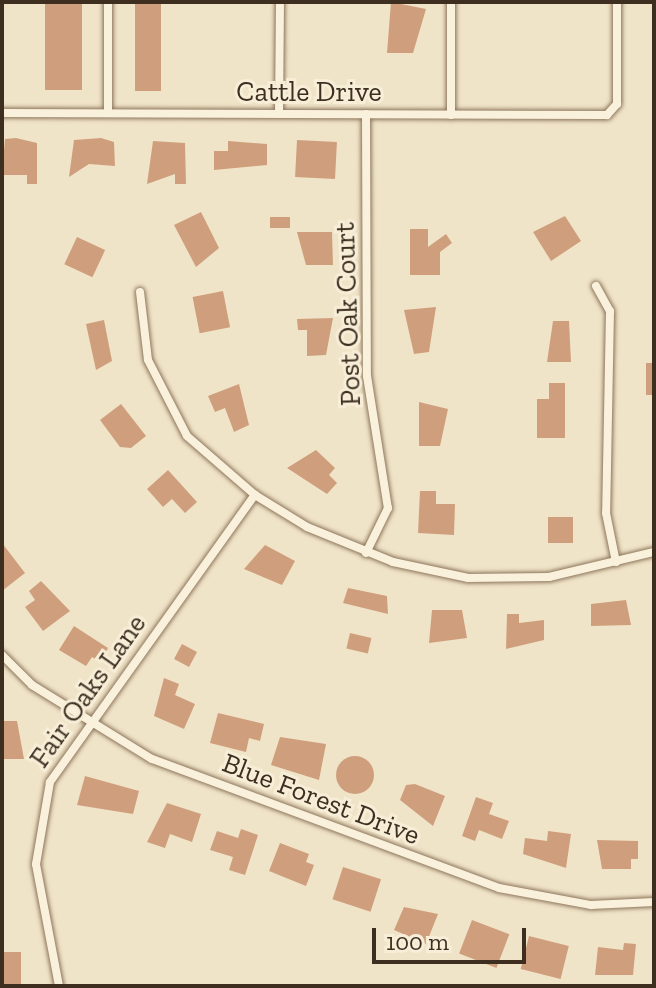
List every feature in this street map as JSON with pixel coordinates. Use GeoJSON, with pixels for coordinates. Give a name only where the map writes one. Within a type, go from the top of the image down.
{"type":"FeatureCollection","features":[{"type":"Feature","properties":{"kind":"street"},"geometry":{"type":"LineString","coordinates":[[108,2],[108,113]]}},
{"type":"Feature","properties":{"kind":"street"},"geometry":{"type":"LineString","coordinates":[[279,114],[280,2]]}},
{"type":"Feature","properties":{"kind":"street"},"geometry":{"type":"LineString","coordinates":[[451,2],[451,115]]}},
{"type":"Feature","properties":{"kind":"street","name":"Cattle Drive"},"geometry":{"type":"LineString","coordinates":[[2,113],[451,115],[614,111],[617,2]]}},
{"type":"Feature","properties":{"kind":"street","name":"Post Oak Court"},"geometry":{"type":"LineString","coordinates":[[366,114],[367,376],[388,479],[388,508],[366,553]]}},
{"type":"Feature","properties":{"kind":"street"},"geometry":{"type":"LineString","coordinates":[[596,286],[610,311],[606,513],[616,562]]}},
{"type":"Feature","properties":{"kind":"street"},"geometry":{"type":"LineString","coordinates":[[140,292],[148,360],[164,402],[187,436],[255,495],[366,553],[486,579],[549,577],[654,552]]}},
{"type":"Feature","properties":{"kind":"street","name":"Fair Oaks Lane"},"geometry":{"type":"LineString","coordinates":[[59,986],[37,839],[50,782],[88,722],[255,495]]}},
{"type":"Feature","properties":{"kind":"street","name":"Blue Forest Drive"},"geometry":{"type":"LineString","coordinates":[[2,655],[88,722],[152,759],[499,888],[591,905],[654,902]]}},
{"type":"Feature","properties":{"kind":"building"},"geometry":{"type":"Polygon","coordinates":[[[45,2],[82,2],[82,90],[45,90],[45,2]]]}},
{"type":"Feature","properties":{"kind":"building"},"geometry":{"type":"Polygon","coordinates":[[[135,2],[161,2],[161,91],[135,91],[135,2]]]}},
{"type":"Feature","properties":{"kind":"building"},"geometry":{"type":"Polygon","coordinates":[[[391,2],[426,9],[413,53],[387,53],[391,2]]]}},
{"type":"Feature","properties":{"kind":"building"},"geometry":{"type":"Polygon","coordinates":[[[101,138],[114,142],[115,166],[89,164],[69,177],[74,140],[101,138]]]}},
{"type":"Feature","properties":{"kind":"building"},"geometry":{"type":"Polygon","coordinates":[[[5,139],[37,143],[37,184],[27,184],[27,175],[2,175],[5,139]]]}},
{"type":"Feature","properties":{"kind":"building"},"geometry":{"type":"Polygon","coordinates":[[[297,140],[337,142],[335,179],[295,177],[297,140]]]}},
{"type":"Feature","properties":{"kind":"building"},"geometry":{"type":"Polygon","coordinates":[[[153,141],[185,143],[186,184],[175,184],[175,174],[147,184],[153,141]]]}},
{"type":"Feature","properties":{"kind":"building"},"geometry":{"type":"Polygon","coordinates":[[[228,141],[267,144],[267,165],[214,170],[214,151],[228,151],[228,141]]]}},
{"type":"Feature","properties":{"kind":"building"},"geometry":{"type":"Polygon","coordinates":[[[201,212],[219,248],[196,267],[174,225],[201,212]]]}},
{"type":"Feature","properties":{"kind":"building"},"geometry":{"type":"Polygon","coordinates":[[[565,216],[581,241],[551,261],[533,232],[565,216]]]}},
{"type":"Feature","properties":{"kind":"building"},"geometry":{"type":"Polygon","coordinates":[[[270,217],[290,217],[290,228],[270,228],[270,217]]]}},
{"type":"Feature","properties":{"kind":"building"},"geometry":{"type":"Polygon","coordinates":[[[410,229],[428,229],[428,247],[446,234],[452,243],[440,252],[440,275],[410,275],[410,229]]]}},
{"type":"Feature","properties":{"kind":"building"},"geometry":{"type":"Polygon","coordinates":[[[297,232],[332,232],[333,265],[306,265],[297,232]]]}},
{"type":"Feature","properties":{"kind":"building"},"geometry":{"type":"Polygon","coordinates":[[[77,237],[105,250],[92,277],[64,264],[77,237]]]}},
{"type":"Feature","properties":{"kind":"building"},"geometry":{"type":"Polygon","coordinates":[[[223,291],[230,327],[200,333],[193,297],[223,291]]]}},
{"type":"Feature","properties":{"kind":"building"},"geometry":{"type":"Polygon","coordinates":[[[436,307],[429,352],[414,354],[404,310],[436,307]]]}},
{"type":"Feature","properties":{"kind":"building"},"geometry":{"type":"Polygon","coordinates":[[[333,318],[326,355],[307,356],[307,330],[298,330],[297,319],[333,318]]]}},
{"type":"Feature","properties":{"kind":"building"},"geometry":{"type":"Polygon","coordinates":[[[104,320],[112,361],[96,370],[86,324],[104,320]]]}},
{"type":"Feature","properties":{"kind":"building"},"geometry":{"type":"Polygon","coordinates":[[[553,321],[569,321],[571,362],[547,362],[553,321]]]}},
{"type":"Feature","properties":{"kind":"building"},"geometry":{"type":"Polygon","coordinates":[[[646,363],[654,363],[654,395],[646,395],[646,363]]]}},
{"type":"Feature","properties":{"kind":"building"},"geometry":{"type":"Polygon","coordinates":[[[549,383],[565,383],[565,438],[537,438],[537,399],[549,399],[549,383]]]}},
{"type":"Feature","properties":{"kind":"building"},"geometry":{"type":"Polygon","coordinates":[[[239,384],[249,425],[234,432],[225,408],[215,412],[208,396],[239,384]]]}},
{"type":"Feature","properties":{"kind":"building"},"geometry":{"type":"Polygon","coordinates":[[[419,402],[448,409],[440,446],[419,446],[419,402]]]}},
{"type":"Feature","properties":{"kind":"building"},"geometry":{"type":"Polygon","coordinates":[[[121,404],[146,436],[131,448],[120,447],[100,420],[121,404]]]}},
{"type":"Feature","properties":{"kind":"building"},"geometry":{"type":"Polygon","coordinates":[[[316,450],[335,468],[329,475],[337,483],[327,494],[287,468],[316,450]]]}},
{"type":"Feature","properties":{"kind":"building"},"geometry":{"type":"Polygon","coordinates":[[[168,470],[197,502],[185,513],[172,499],[163,507],[147,489],[168,470]]]}},
{"type":"Feature","properties":{"kind":"building"},"geometry":{"type":"Polygon","coordinates":[[[420,491],[436,491],[436,504],[455,504],[454,535],[418,533],[420,491]]]}},
{"type":"Feature","properties":{"kind":"building"},"geometry":{"type":"Polygon","coordinates":[[[548,517],[573,517],[573,543],[548,543],[548,517]]]}},
{"type":"Feature","properties":{"kind":"building"},"geometry":{"type":"Polygon","coordinates":[[[2,543],[25,573],[2,591],[2,543]]]}},
{"type":"Feature","properties":{"kind":"building"},"geometry":{"type":"Polygon","coordinates":[[[265,545],[295,561],[282,585],[244,569],[265,545]]]}},
{"type":"Feature","properties":{"kind":"building"},"geometry":{"type":"Polygon","coordinates":[[[41,581],[70,611],[43,631],[25,607],[35,600],[29,591],[41,581]]]}},
{"type":"Feature","properties":{"kind":"building"},"geometry":{"type":"Polygon","coordinates":[[[348,588],[387,596],[388,614],[343,603],[348,588]]]}},
{"type":"Feature","properties":{"kind":"building"},"geometry":{"type":"Polygon","coordinates":[[[626,600],[631,625],[591,626],[591,604],[626,600]]]}},
{"type":"Feature","properties":{"kind":"building"},"geometry":{"type":"Polygon","coordinates":[[[432,610],[462,610],[467,638],[429,643],[432,610]]]}},
{"type":"Feature","properties":{"kind":"building"},"geometry":{"type":"Polygon","coordinates":[[[507,614],[519,614],[519,623],[544,620],[544,640],[506,649],[507,614]]]}},
{"type":"Feature","properties":{"kind":"building"},"geometry":{"type":"Polygon","coordinates":[[[74,626],[108,648],[100,662],[92,657],[86,666],[59,650],[74,626]]]}},
{"type":"Feature","properties":{"kind":"building"},"geometry":{"type":"Polygon","coordinates":[[[350,633],[371,638],[368,654],[346,649],[350,633]]]}},
{"type":"Feature","properties":{"kind":"building"},"geometry":{"type":"Polygon","coordinates":[[[182,644],[197,652],[189,667],[174,659],[182,644]]]}},
{"type":"Feature","properties":{"kind":"building"},"geometry":{"type":"Polygon","coordinates":[[[164,678],[179,684],[175,695],[195,704],[184,729],[154,716],[164,678]]]}},
{"type":"Feature","properties":{"kind":"building"},"geometry":{"type":"Polygon","coordinates":[[[218,713],[264,724],[260,741],[249,738],[246,752],[210,743],[218,713]]]}},
{"type":"Feature","properties":{"kind":"building"},"geometry":{"type":"Polygon","coordinates":[[[2,721],[17,721],[24,759],[2,759],[2,721]]]}},
{"type":"Feature","properties":{"kind":"building"},"geometry":{"type":"Polygon","coordinates":[[[280,737],[326,744],[319,780],[271,765],[280,737]]]}},
{"type":"Feature","properties":{"kind":"building"},"geometry":{"type":"Polygon","coordinates":[[[355,756],[368,762],[374,775],[368,788],[355,794],[342,788],[336,775],[342,762],[355,756]]]}},
{"type":"Feature","properties":{"kind":"building"},"geometry":{"type":"Polygon","coordinates":[[[85,776],[139,791],[133,814],[77,805],[85,776]]]}},
{"type":"Feature","properties":{"kind":"building"},"geometry":{"type":"Polygon","coordinates":[[[415,784],[445,796],[433,826],[400,800],[406,785],[415,784]]]}},
{"type":"Feature","properties":{"kind":"building"},"geometry":{"type":"Polygon","coordinates":[[[476,797],[493,803],[489,814],[509,821],[502,839],[479,830],[475,841],[462,836],[476,797]]]}},
{"type":"Feature","properties":{"kind":"building"},"geometry":{"type":"Polygon","coordinates":[[[167,803],[201,814],[192,842],[170,834],[165,848],[147,842],[167,803]]]}},
{"type":"Feature","properties":{"kind":"building"},"geometry":{"type":"Polygon","coordinates":[[[241,829],[258,835],[245,875],[229,870],[233,857],[210,850],[217,831],[238,838],[241,829]]]}},
{"type":"Feature","properties":{"kind":"building"},"geometry":{"type":"Polygon","coordinates":[[[548,831],[571,834],[566,868],[523,854],[525,838],[547,841],[548,831]]]}},
{"type":"Feature","properties":{"kind":"building"},"geometry":{"type":"Polygon","coordinates":[[[597,840],[638,841],[638,859],[631,859],[631,869],[602,869],[597,840]]]}},
{"type":"Feature","properties":{"kind":"building"},"geometry":{"type":"Polygon","coordinates":[[[280,843],[309,854],[306,862],[314,865],[306,886],[269,871],[280,843]]]}},
{"type":"Feature","properties":{"kind":"building"},"geometry":{"type":"Polygon","coordinates":[[[343,867],[381,879],[371,912],[332,899],[343,867]]]}},
{"type":"Feature","properties":{"kind":"building"},"geometry":{"type":"Polygon","coordinates":[[[404,907],[438,914],[426,944],[394,930],[404,907]]]}},
{"type":"Feature","properties":{"kind":"building"},"geometry":{"type":"Polygon","coordinates":[[[472,920],[509,934],[496,968],[459,954],[472,920]]]}},
{"type":"Feature","properties":{"kind":"building"},"geometry":{"type":"Polygon","coordinates":[[[529,936],[569,946],[561,979],[521,969],[529,936]]]}},
{"type":"Feature","properties":{"kind":"building"},"geometry":{"type":"Polygon","coordinates":[[[624,943],[636,944],[633,975],[595,975],[598,947],[623,950],[624,943]]]}},
{"type":"Feature","properties":{"kind":"building"},"geometry":{"type":"Polygon","coordinates":[[[2,952],[21,952],[21,985],[2,985],[2,952]]]}}]}
